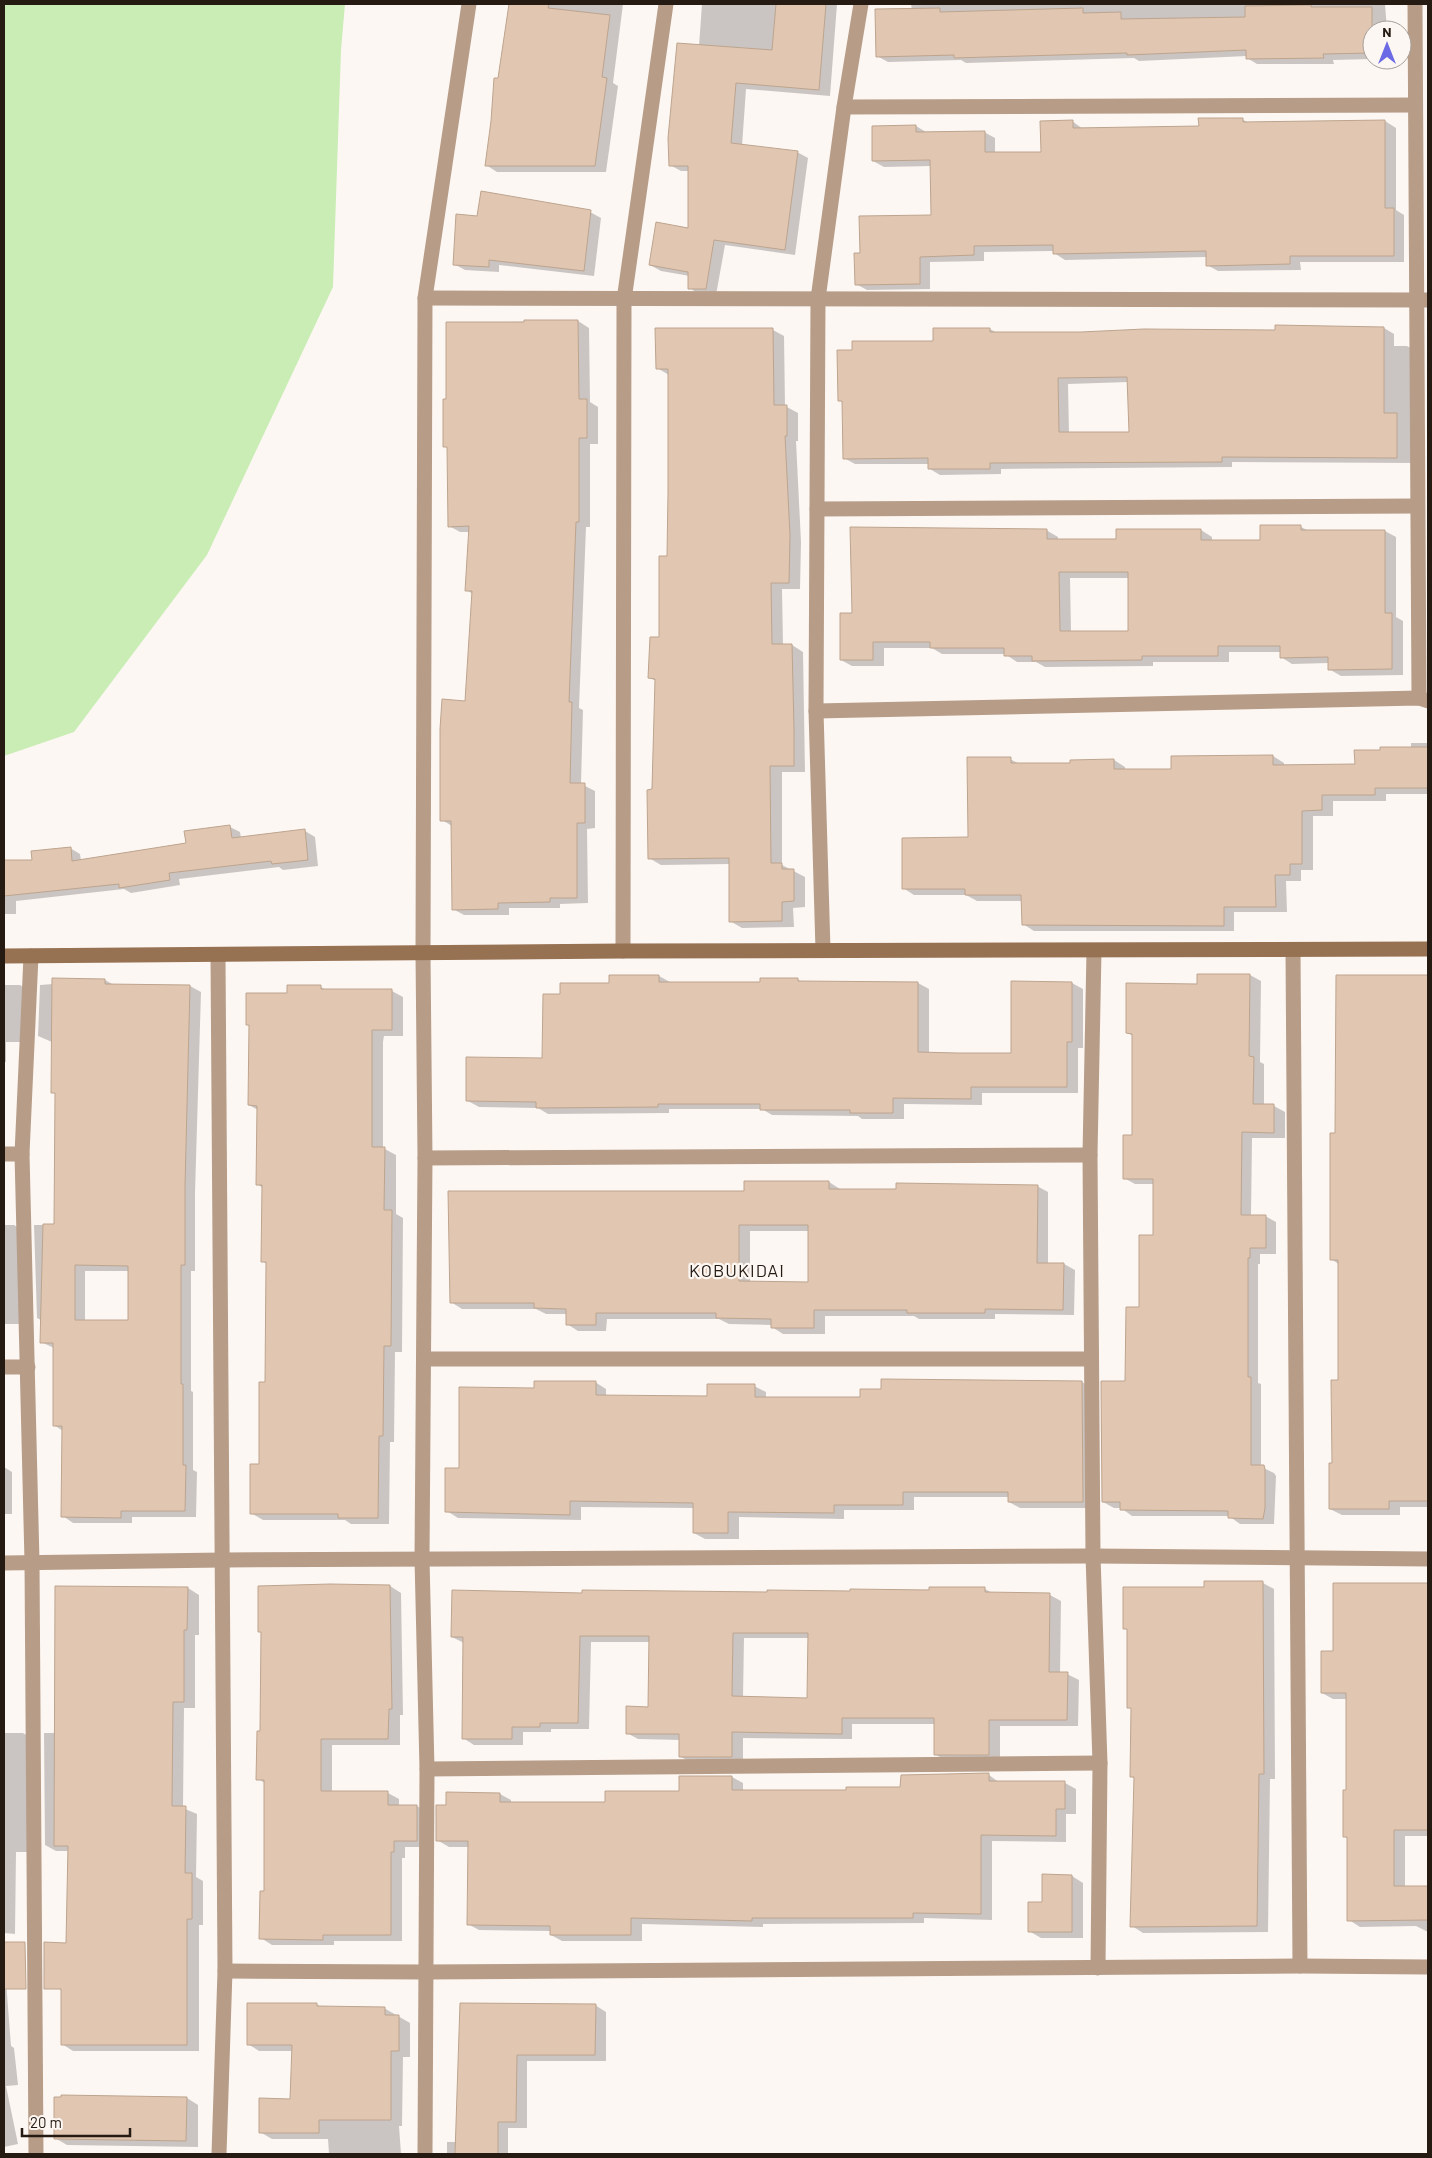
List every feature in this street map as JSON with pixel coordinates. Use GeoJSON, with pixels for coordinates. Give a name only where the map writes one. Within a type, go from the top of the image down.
{"type":"FeatureCollection","features":[{"type":"Feature","properties":{"kind":"street"},"geometry":{"type":"LineString","coordinates":[[425,2154],[427,1769],[422,1559],[424,1359],[424,298],[469,4]]}},
{"type":"Feature","properties":{"kind":"street"},"geometry":{"type":"LineString","coordinates":[[623,951],[624,300],[666,4]]}},
{"type":"Feature","properties":{"kind":"street"},"geometry":{"type":"LineString","coordinates":[[823,950],[816,711],[818,299],[844,106],[861,4]]}},
{"type":"Feature","properties":{"kind":"street"},"geometry":{"type":"LineString","coordinates":[[816,711],[1424,699],[1417,506],[1423,300],[1415,105],[1415,4]]}},
{"type":"Feature","properties":{"kind":"street"},"geometry":{"type":"LineString","coordinates":[[844,106],[1415,105]]}},
{"type":"Feature","properties":{"kind":"street"},"geometry":{"type":"LineString","coordinates":[[424,298],[624,300],[1423,300]]}},
{"type":"Feature","properties":{"kind":"street"},"geometry":{"type":"LineString","coordinates":[[817,509],[1417,506]]}},
{"type":"Feature","properties":{"kind":"street"},"geometry":{"type":"LineString","coordinates":[[4,956],[218,956],[823,950],[1428,949]]}},
{"type":"Feature","properties":{"kind":"street"},"geometry":{"type":"LineString","coordinates":[[1293,950],[1300,1966]]}},
{"type":"Feature","properties":{"kind":"street"},"geometry":{"type":"LineString","coordinates":[[1094,951],[1090,1155],[1093,1556],[1100,1763],[1098,1968]]}},
{"type":"Feature","properties":{"kind":"street"},"geometry":{"type":"LineString","coordinates":[[31,956],[22,1154],[32,1562],[36,2154]]}},
{"type":"Feature","properties":{"kind":"street"},"geometry":{"type":"LineString","coordinates":[[218,956],[225,1971],[219,2154]]}},
{"type":"Feature","properties":{"kind":"street"},"geometry":{"type":"LineString","coordinates":[[4,1154],[22,1154]]}},
{"type":"Feature","properties":{"kind":"street"},"geometry":{"type":"LineString","coordinates":[[424,1158],[1090,1155]]}},
{"type":"Feature","properties":{"kind":"street"},"geometry":{"type":"LineString","coordinates":[[424,1359],[1092,1360]]}},
{"type":"Feature","properties":{"kind":"street"},"geometry":{"type":"LineString","coordinates":[[4,1366],[28,1367]]}},
{"type":"Feature","properties":{"kind":"street"},"geometry":{"type":"LineString","coordinates":[[4,1563],[223,1560],[1093,1556],[1428,1559]]}},
{"type":"Feature","properties":{"kind":"street"},"geometry":{"type":"LineString","coordinates":[[427,1769],[1100,1763]]}},
{"type":"Feature","properties":{"kind":"street"},"geometry":{"type":"LineString","coordinates":[[225,1971],[425,1972],[1300,1966],[1428,1967]]}},
{"type":"Feature","properties":{"kind":"green space"},"geometry":{"type":"Polygon","coordinates":[[[4,4],[345,4],[341,50],[333,287],[207,555],[74,732],[4,756],[4,4]]]}},
{"type":"Feature","properties":{"kind":"building"},"geometry":{"type":"Polygon","coordinates":[[[509,4],[549,4],[548,8],[610,15],[602,77],[607,78],[595,166],[485,166],[494,78],[498,78],[509,4]]]}},
{"type":"Feature","properties":{"kind":"building"},"geometry":{"type":"Polygon","coordinates":[[[776,4],[826,4],[819,90],[736,83],[731,143],[798,151],[785,250],[714,240],[706,289],[688,289],[688,272],[649,265],[656,222],[688,228],[688,166],[669,166],[668,138],[677,43],[772,50],[776,4]]]}},
{"type":"Feature","properties":{"kind":"building"},"geometry":{"type":"Polygon","coordinates":[[[1311,5],[1311,7],[1372,7],[1372,20],[1362,20],[1362,53],[1323,54],[1324,58],[1246,59],[1246,50],[1127,55],[1127,53],[954,58],[954,55],[876,57],[875,9],[940,8],[940,12],[1083,8],[1083,13],[1121,12],[1121,19],[1245,17],[1245,6],[1311,5]]]}},
{"type":"Feature","properties":{"kind":"building"},"geometry":{"type":"Polygon","coordinates":[[[1198,118],[1243,118],[1243,122],[1385,120],[1385,208],[1394,208],[1394,256],[1290,256],[1290,264],[1206,266],[1206,251],[1053,254],[1053,245],[974,246],[974,255],[920,257],[920,284],[855,285],[854,253],[860,253],[859,216],[931,215],[930,160],[872,161],[872,126],[916,125],[916,132],[985,131],[985,152],[1041,152],[1040,121],[1073,120],[1073,128],[1199,126],[1198,118]]]}},
{"type":"Feature","properties":{"kind":"building"},"geometry":{"type":"Polygon","coordinates":[[[481,191],[591,210],[584,271],[489,260],[489,267],[453,265],[456,214],[477,216],[481,191]]]}},
{"type":"Feature","properties":{"kind":"building"},"geometry":{"type":"Polygon","coordinates":[[[524,320],[578,320],[579,399],[587,399],[587,438],[579,438],[579,522],[576,522],[569,702],[572,702],[570,783],[585,783],[585,823],[577,823],[577,898],[550,898],[550,902],[498,903],[498,909],[452,910],[451,821],[440,821],[440,729],[442,699],[465,701],[472,591],[465,591],[469,526],[448,527],[447,447],[443,447],[443,399],[446,399],[446,322],[524,322],[524,320]]]}},
{"type":"Feature","properties":{"kind":"building"},"geometry":{"type":"Polygon","coordinates":[[[1275,325],[1384,327],[1384,413],[1397,413],[1397,458],[1222,457],[1222,462],[990,463],[990,469],[928,469],[928,458],[843,459],[842,401],[838,401],[837,350],[852,350],[852,341],[933,341],[933,328],[990,328],[990,332],[1081,332],[1144,329],[1275,330],[1275,325]],[[1127,377],[1058,378],[1059,432],[1129,432],[1127,377]]]}},
{"type":"Feature","properties":{"kind":"building"},"geometry":{"type":"Polygon","coordinates":[[[655,328],[773,328],[774,405],[787,405],[787,436],[785,436],[790,535],[789,583],[771,583],[772,644],[792,644],[794,730],[794,766],[770,766],[771,863],[782,863],[782,869],[794,869],[794,901],[782,902],[782,921],[729,922],[729,858],[648,859],[647,790],[652,789],[655,679],[648,678],[650,637],[659,637],[659,556],[667,556],[668,493],[668,369],[656,369],[655,328]]]}},
{"type":"Feature","properties":{"kind":"building"},"geometry":{"type":"Polygon","coordinates":[[[1260,525],[1301,525],[1301,530],[1385,530],[1385,613],[1392,613],[1392,669],[1328,670],[1328,657],[1280,658],[1280,646],[1218,646],[1218,656],[1142,656],[1142,660],[1032,661],[1032,656],[1004,656],[1004,648],[930,648],[930,642],[873,642],[873,660],[840,660],[840,613],[852,613],[850,527],[1047,529],[1047,539],[1116,539],[1116,529],[1201,529],[1201,540],[1260,540],[1260,525]],[[1059,572],[1060,631],[1128,631],[1128,572],[1059,572]]]}},
{"type":"Feature","properties":{"kind":"building"},"geometry":{"type":"Polygon","coordinates":[[[1380,747],[1428,747],[1428,788],[1375,788],[1375,795],[1322,795],[1322,810],[1302,811],[1302,864],[1290,864],[1290,875],[1275,875],[1276,907],[1224,907],[1224,926],[1022,925],[1021,895],[965,895],[965,889],[902,889],[902,838],[968,837],[967,757],[1011,757],[1011,763],[1070,763],[1070,760],[1114,759],[1114,769],[1171,769],[1171,756],[1273,755],[1273,765],[1355,764],[1354,750],[1380,750],[1380,747]]]}},
{"type":"Feature","properties":{"kind":"building"},"geometry":{"type":"Polygon","coordinates":[[[230,825],[232,838],[305,829],[308,860],[272,864],[271,861],[169,873],[170,880],[119,888],[119,884],[4,896],[4,860],[32,860],[31,851],[71,847],[72,861],[186,843],[184,831],[230,825]]]}},
{"type":"Feature","properties":{"kind":"building"},"geometry":{"type":"Polygon","coordinates":[[[1197,974],[1250,974],[1249,1056],[1254,1057],[1253,1104],[1274,1104],[1274,1133],[1242,1132],[1241,1215],[1266,1215],[1266,1248],[1250,1248],[1250,1258],[1248,1258],[1248,1377],[1251,1377],[1251,1465],[1264,1465],[1265,1469],[1265,1508],[1263,1519],[1228,1518],[1228,1511],[1120,1510],[1120,1502],[1102,1502],[1101,1381],[1125,1381],[1126,1307],[1139,1307],[1139,1235],[1153,1235],[1153,1179],[1123,1179],[1123,1135],[1132,1135],[1132,1034],[1126,1033],[1126,983],[1197,984],[1197,974]]]}},
{"type":"Feature","properties":{"kind":"building"},"geometry":{"type":"Polygon","coordinates":[[[609,975],[659,975],[659,982],[760,982],[760,978],[798,978],[798,981],[918,982],[918,1052],[957,1053],[1011,1053],[1011,981],[1072,982],[1072,1042],[1067,1042],[1067,1087],[971,1087],[971,1099],[893,1098],[893,1113],[850,1113],[850,1110],[760,1110],[760,1104],[658,1104],[658,1107],[536,1108],[536,1102],[466,1101],[466,1057],[542,1058],[543,994],[560,994],[560,983],[609,983],[609,975]]]}},
{"type":"Feature","properties":{"kind":"building"},"geometry":{"type":"Polygon","coordinates":[[[1336,975],[1428,975],[1428,1501],[1389,1501],[1389,1509],[1329,1509],[1329,1463],[1332,1463],[1331,1380],[1338,1380],[1338,1260],[1330,1260],[1330,1133],[1335,1133],[1336,975]]]}},
{"type":"Feature","properties":{"kind":"building"},"geometry":{"type":"Polygon","coordinates":[[[52,978],[105,979],[105,984],[190,985],[185,1265],[181,1265],[181,1384],[183,1384],[183,1465],[186,1465],[185,1511],[121,1511],[121,1518],[61,1517],[62,1426],[53,1426],[53,1343],[40,1343],[43,1224],[54,1224],[55,1093],[51,1093],[52,978]],[[75,1265],[75,1320],[128,1320],[128,1266],[75,1265]]]}},
{"type":"Feature","properties":{"kind":"building"},"geometry":{"type":"Polygon","coordinates":[[[287,985],[321,985],[321,989],[392,989],[392,1030],[372,1030],[372,1147],[385,1147],[384,1210],[392,1210],[391,1346],[384,1346],[383,1436],[379,1436],[378,1518],[338,1518],[338,1514],[250,1514],[250,1464],[259,1464],[259,1382],[265,1382],[266,1262],[261,1262],[262,1185],[256,1185],[257,1106],[248,1105],[249,1025],[246,1025],[246,993],[287,993],[287,985]]]}},
{"type":"Feature","properties":{"kind":"building"},"geometry":{"type":"Polygon","coordinates":[[[744,1181],[829,1181],[829,1189],[896,1189],[896,1183],[1038,1185],[1037,1263],[1064,1263],[1063,1310],[985,1309],[985,1313],[907,1313],[907,1310],[814,1310],[814,1328],[771,1328],[771,1319],[716,1318],[716,1313],[596,1313],[596,1325],[566,1325],[566,1309],[534,1308],[534,1303],[450,1303],[448,1191],[744,1191],[744,1181]],[[739,1225],[739,1281],[808,1282],[808,1225],[739,1225]]]}},
{"type":"Feature","properties":{"kind":"building"},"geometry":{"type":"Polygon","coordinates":[[[881,1379],[1082,1381],[1083,1502],[1008,1502],[1008,1492],[903,1492],[903,1505],[834,1505],[834,1513],[728,1512],[728,1533],[693,1533],[693,1503],[570,1501],[570,1515],[445,1512],[445,1468],[459,1468],[459,1387],[534,1388],[534,1381],[596,1381],[596,1395],[707,1396],[707,1384],[755,1384],[755,1397],[860,1397],[860,1389],[881,1389],[881,1379]]]}},
{"type":"Feature","properties":{"kind":"building"},"geometry":{"type":"Polygon","coordinates":[[[1204,1581],[1263,1581],[1264,1774],[1259,1774],[1257,1926],[1130,1927],[1134,1777],[1130,1777],[1131,1708],[1127,1708],[1127,1629],[1123,1629],[1123,1587],[1204,1587],[1204,1581]]]}},
{"type":"Feature","properties":{"kind":"building"},"geometry":{"type":"Polygon","coordinates":[[[1333,1583],[1428,1583],[1428,1830],[1394,1830],[1394,1886],[1428,1886],[1428,1920],[1347,1921],[1347,1837],[1343,1837],[1343,1790],[1346,1790],[1346,1693],[1321,1693],[1321,1651],[1333,1651],[1333,1583]]]}},
{"type":"Feature","properties":{"kind":"building"},"geometry":{"type":"Polygon","coordinates":[[[390,1585],[392,1709],[389,1709],[388,1739],[321,1739],[321,1791],[388,1791],[388,1805],[417,1805],[417,1841],[394,1841],[394,1852],[391,1852],[391,1935],[323,1935],[323,1940],[259,1939],[260,1891],[264,1891],[264,1780],[256,1780],[257,1731],[260,1731],[261,1632],[258,1632],[258,1586],[390,1585]]]}},
{"type":"Feature","properties":{"kind":"building"},"geometry":{"type":"Polygon","coordinates":[[[55,1586],[188,1587],[187,1630],[184,1630],[184,1702],[173,1702],[172,1806],[186,1806],[185,1873],[192,1873],[192,1919],[187,1919],[187,2045],[61,2045],[61,1989],[44,1989],[44,1942],[66,1943],[68,1846],[54,1846],[55,1586]]]}},
{"type":"Feature","properties":{"kind":"building"},"geometry":{"type":"Polygon","coordinates":[[[929,1587],[985,1587],[985,1592],[1050,1593],[1049,1672],[1068,1672],[1067,1720],[989,1720],[989,1755],[934,1755],[934,1718],[842,1718],[842,1734],[732,1732],[732,1757],[679,1757],[679,1734],[626,1734],[626,1706],[648,1707],[649,1636],[580,1636],[578,1723],[540,1723],[540,1727],[512,1727],[512,1739],[462,1739],[463,1637],[451,1637],[452,1590],[582,1593],[582,1590],[767,1592],[767,1590],[929,1590],[929,1587]],[[733,1633],[732,1696],[807,1698],[808,1633],[733,1633]]]}},
{"type":"Feature","properties":{"kind":"building"},"geometry":{"type":"Polygon","coordinates":[[[989,1773],[989,1781],[1065,1781],[1065,1809],[1056,1809],[1056,1836],[981,1835],[981,1914],[913,1913],[913,1918],[752,1918],[752,1921],[631,1918],[631,1935],[550,1935],[550,1926],[467,1925],[468,1841],[436,1841],[436,1805],[446,1805],[446,1792],[500,1793],[500,1802],[605,1802],[605,1791],[679,1791],[679,1776],[732,1776],[732,1790],[846,1790],[846,1787],[900,1787],[901,1775],[989,1773]]]}},
{"type":"Feature","properties":{"kind":"building"},"geometry":{"type":"Polygon","coordinates":[[[1042,1874],[1072,1875],[1072,1932],[1028,1932],[1028,1902],[1042,1902],[1042,1874]]]}},
{"type":"Feature","properties":{"kind":"building"},"geometry":{"type":"Polygon","coordinates":[[[4,1942],[25,1942],[26,1989],[4,1989],[4,1942]]]}},
{"type":"Feature","properties":{"kind":"building"},"geometry":{"type":"Polygon","coordinates":[[[247,2003],[317,2003],[317,2006],[385,2007],[385,2015],[399,2015],[399,2051],[391,2051],[391,2120],[319,2120],[319,2133],[259,2133],[259,2098],[290,2099],[292,2045],[247,2045],[247,2003]]]}},
{"type":"Feature","properties":{"kind":"building"},"geometry":{"type":"Polygon","coordinates":[[[460,2003],[596,2004],[595,2055],[517,2055],[516,2122],[498,2122],[498,2154],[455,2154],[460,2003]]]}},
{"type":"Feature","properties":{"kind":"building"},"geometry":{"type":"Polygon","coordinates":[[[61,2095],[187,2097],[186,2141],[54,2139],[54,2097],[61,2097],[61,2095]]]}},
{"type":"Feature","properties":{"kind":"district","name":"KOBUKIDAI"},"geometry":{"type":"Point","coordinates":[737,1270]}}]}
